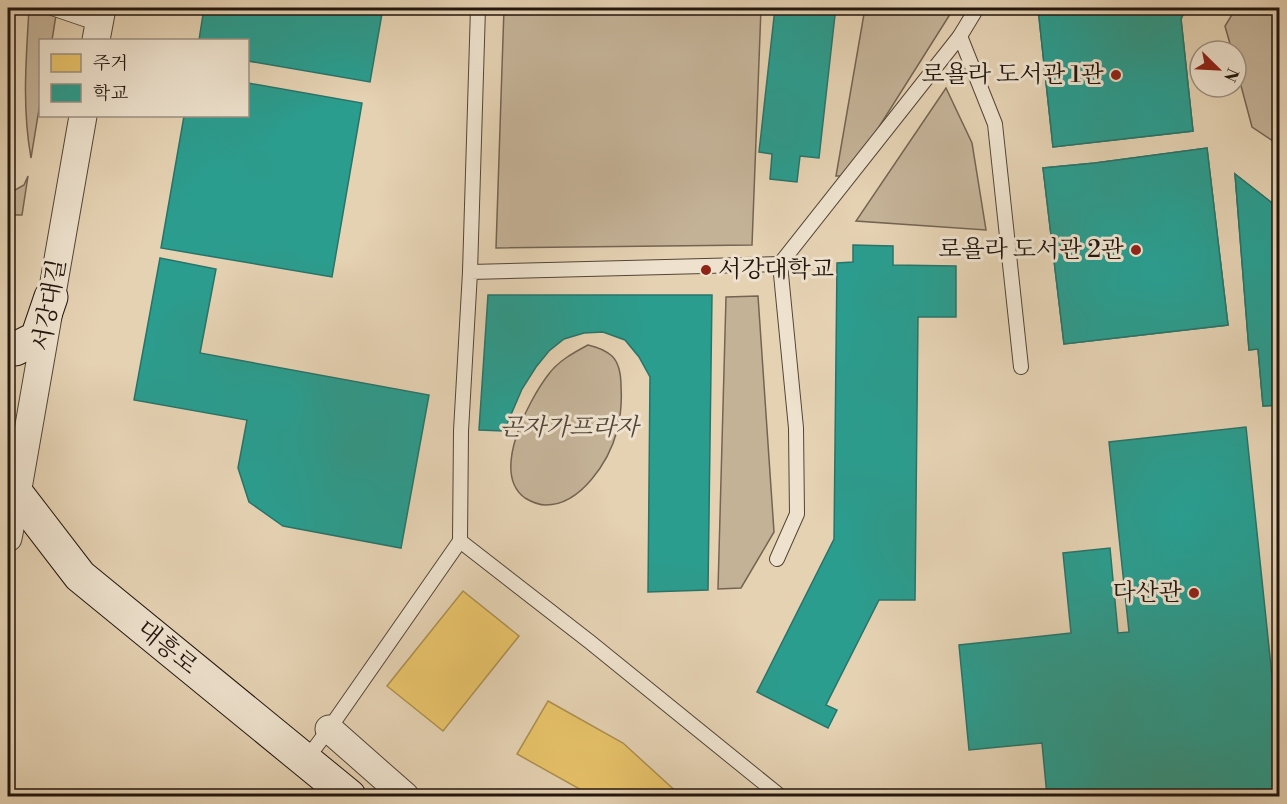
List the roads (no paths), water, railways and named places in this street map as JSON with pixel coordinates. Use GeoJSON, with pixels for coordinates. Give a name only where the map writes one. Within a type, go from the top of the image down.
{"type":"FeatureCollection","features":[{"type":"Feature","properties":{"kind":"main road"},"geometry":{"type":"LineString","coordinates":[[8,350],[37,338],[51,297]]}},
{"type":"Feature","properties":{"kind":"main road","name":"대흥로"},"geometry":{"type":"LineString","coordinates":[[12,486],[80,576],[349,796]]}},
{"type":"Feature","properties":{"kind":"street","name":"서강대길"},"geometry":{"type":"LineString","coordinates":[[8,538],[12,486],[51,297],[83,117]]}},
{"type":"Feature","properties":{"kind":"street"},"geometry":{"type":"LineString","coordinates":[[329,729],[405,796]]}},
{"type":"Feature","properties":{"kind":"lane"},"geometry":{"type":"LineString","coordinates":[[52,8],[99,24]]}},
{"type":"Feature","properties":{"kind":"lane"},"geometry":{"type":"LineString","coordinates":[[305,761],[460,541],[461,431],[470,272],[478,8]]}},
{"type":"Feature","properties":{"kind":"lane"},"geometry":{"type":"LineString","coordinates":[[777,559],[797,514],[796,428],[780,264],[960,36],[977,8]]}},
{"type":"Feature","properties":{"kind":"lane"},"geometry":{"type":"LineString","coordinates":[[960,36],[995,124],[1021,367]]}},
{"type":"Feature","properties":{"kind":"lane"},"geometry":{"type":"LineString","coordinates":[[470,272],[780,264]]}},
{"type":"Feature","properties":{"kind":"lane"},"geometry":{"type":"LineString","coordinates":[[460,541],[590,642],[780,796]]}},
{"type":"Feature","properties":{"kind":"place","name":"로욜라 도서관 1관"},"geometry":{"type":"Point","coordinates":[1116,75]}},
{"type":"Feature","properties":{"kind":"place","name":"로욜라 도서관 2관"},"geometry":{"type":"Point","coordinates":[1136,250]}},
{"type":"Feature","properties":{"kind":"place","name":"서강대학교"},"geometry":{"type":"Point","coordinates":[706,270]}},
{"type":"Feature","properties":{"kind":"place","name":"다산관"},"geometry":{"type":"Point","coordinates":[1194,593]}},
{"type":"Feature","properties":{"kind":"park label","name":"곤자가프라자"},"geometry":{"type":"Point","coordinates":[569,428]}}]}
